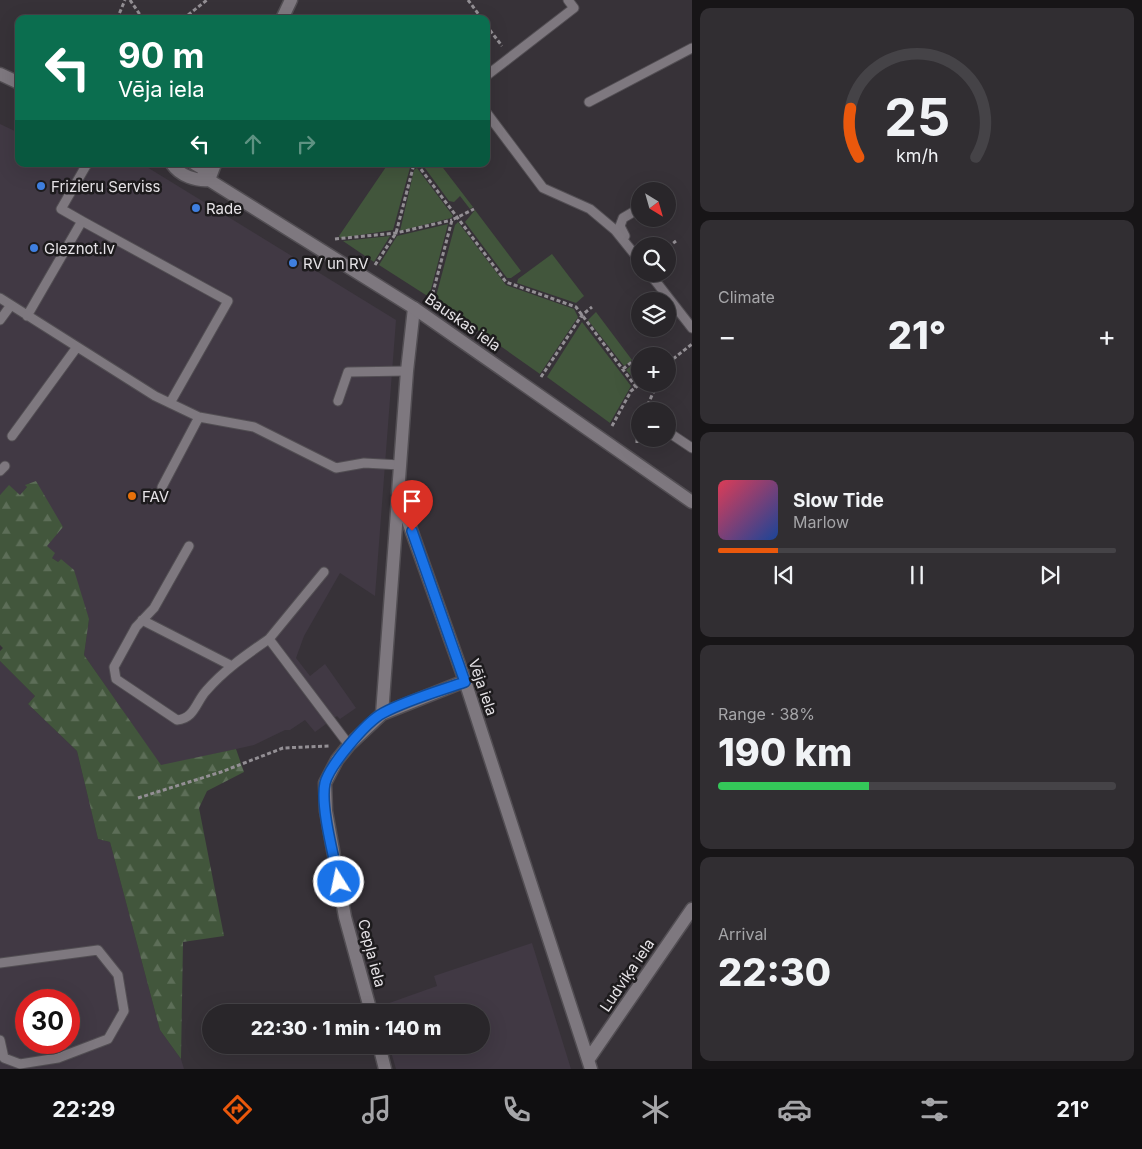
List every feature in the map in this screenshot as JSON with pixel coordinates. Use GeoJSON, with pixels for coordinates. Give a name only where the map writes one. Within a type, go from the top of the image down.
{"type":"FeatureCollection","features":[{"type":"Feature","properties":{"kind":"street"},"geometry":{"type":"LineString","coordinates":[[284,15],[291,0]]}},
{"type":"Feature","properties":{"kind":"street"},"geometry":{"type":"LineString","coordinates":[[0,74],[15,81]]}},
{"type":"Feature","properties":{"kind":"street","name":"Bauskas iela"},"geometry":{"type":"LineString","coordinates":[[174,167],[196,181],[209,180]]}},
{"type":"Feature","properties":{"kind":"street","name":"Bauskas iela"},"geometry":{"type":"LineString","coordinates":[[200,167],[209,180],[414,308],[692,502]]}},
{"type":"Feature","properties":{"kind":"street"},"geometry":{"type":"LineString","coordinates":[[209,180],[215,167]]}},
{"type":"Feature","properties":{"kind":"street","name":"Vēja iela"},"geometry":{"type":"LineString","coordinates":[[414,308],[407,371],[398,493],[465,682],[590,1064]]}},
{"type":"Feature","properties":{"kind":"street"},"geometry":{"type":"LineString","coordinates":[[382,714],[398,493]]}},
{"type":"Feature","properties":{"kind":"street","name":"Cepļa iela"},"geometry":{"type":"LineString","coordinates":[[369,1004],[345,917],[326,811],[325,783],[337,760],[349,745],[382,714],[465,682]]}},
{"type":"Feature","properties":{"kind":"street","name":"Ludviķa iela"},"geometry":{"type":"LineString","coordinates":[[590,1064],[692,909]]}},
{"type":"Feature","properties":{"kind":"street"},"geometry":{"type":"LineString","coordinates":[[381,1054],[385,1069]]}},
{"type":"Feature","properties":{"kind":"lane"},"geometry":{"type":"LineString","coordinates":[[490,73],[574,8],[568,0]]}},
{"type":"Feature","properties":{"kind":"lane"},"geometry":{"type":"LineString","coordinates":[[589,102],[692,48]]}},
{"type":"Feature","properties":{"kind":"lane"},"geometry":{"type":"LineString","coordinates":[[490,117],[543,188],[590,209],[616,230],[630,247]]}},
{"type":"Feature","properties":{"kind":"lane"},"geometry":{"type":"LineString","coordinates":[[84,167],[61,209],[228,301],[170,403]]}},
{"type":"Feature","properties":{"kind":"lane"},"geometry":{"type":"LineString","coordinates":[[630,247],[620,226],[623,218],[631,213]]}},
{"type":"Feature","properties":{"kind":"lane"},"geometry":{"type":"LineString","coordinates":[[27,316],[82,221]]}},
{"type":"Feature","properties":{"kind":"lane"},"geometry":{"type":"LineString","coordinates":[[656,282],[692,328]]}},
{"type":"Feature","properties":{"kind":"lane"},"geometry":{"type":"LineString","coordinates":[[0,298],[170,403],[200,417],[254,427],[336,468],[364,463],[400,465]]}},
{"type":"Feature","properties":{"kind":"lane"},"geometry":{"type":"LineString","coordinates":[[0,320],[11,305]]}},
{"type":"Feature","properties":{"kind":"lane"},"geometry":{"type":"LineString","coordinates":[[12,436],[77,347]]}},
{"type":"Feature","properties":{"kind":"lane"},"geometry":{"type":"LineString","coordinates":[[338,401],[348,372],[407,371]]}},
{"type":"Feature","properties":{"kind":"lane"},"geometry":{"type":"LineString","coordinates":[[162,487],[200,417]]}},
{"type":"Feature","properties":{"kind":"lane"},"geometry":{"type":"LineString","coordinates":[[676,437],[692,448]]}},
{"type":"Feature","properties":{"kind":"lane"},"geometry":{"type":"LineString","coordinates":[[189,546],[154,608],[142,620],[114,667],[116,679],[177,720],[184,720],[190,716],[205,692],[232,666],[269,639],[324,572]]}},
{"type":"Feature","properties":{"kind":"lane"},"geometry":{"type":"LineString","coordinates":[[142,620],[232,666]]}},
{"type":"Feature","properties":{"kind":"lane"},"geometry":{"type":"LineString","coordinates":[[269,639],[349,745]]}},
{"type":"Feature","properties":{"kind":"lane"},"geometry":{"type":"LineString","coordinates":[[0,963],[98,950],[118,975],[124,1011],[108,1040],[58,1058],[20,1064],[2,1059],[0,1040]]}},
{"type":"Feature","properties":{"kind":"path"},"geometry":{"type":"LineString","coordinates":[[119,15],[125,0]]}},
{"type":"Feature","properties":{"kind":"path"},"geometry":{"type":"LineString","coordinates":[[130,0],[140,15]]}},
{"type":"Feature","properties":{"kind":"path"},"geometry":{"type":"LineString","coordinates":[[188,15],[207,0]]}},
{"type":"Feature","properties":{"kind":"path"},"geometry":{"type":"LineString","coordinates":[[468,0],[479,15]]}},
{"type":"Feature","properties":{"kind":"path"},"geometry":{"type":"LineString","coordinates":[[490,30],[511,57]]}},
{"type":"Feature","properties":{"kind":"path"},"geometry":{"type":"LineString","coordinates":[[375,265],[396,233],[415,167]]}},
{"type":"Feature","properties":{"kind":"path"},"geometry":{"type":"LineString","coordinates":[[418,167],[458,216],[506,282],[576,307],[631,380]]}},
{"type":"Feature","properties":{"kind":"path"},"geometry":{"type":"LineString","coordinates":[[335,239],[396,233],[452,220],[474,209]]}},
{"type":"Feature","properties":{"kind":"path"},"geometry":{"type":"LineString","coordinates":[[431,301],[452,220]]}},
{"type":"Feature","properties":{"kind":"path"},"geometry":{"type":"LineString","coordinates":[[541,377],[582,315],[592,307]]}},
{"type":"Feature","properties":{"kind":"path"},"geometry":{"type":"LineString","coordinates":[[676,357],[692,344],[692,328]]}},
{"type":"Feature","properties":{"kind":"path"},"geometry":{"type":"LineString","coordinates":[[623,369],[631,363]]}},
{"type":"Feature","properties":{"kind":"path"},"geometry":{"type":"LineString","coordinates":[[612,426],[633,392]]}},
{"type":"Feature","properties":{"kind":"path"},"geometry":{"type":"LineString","coordinates":[[138,798],[221,772],[283,748],[349,745]]}},
{"type":"Feature","properties":{"kind":"shaded area"},"geometry":{"type":"Polygon","coordinates":[[[0,124],[15,131],[15,167],[147,167],[396,320],[375,596],[340,573],[304,636],[296,658],[310,676],[325,664],[356,708],[340,719],[337,716],[315,732],[305,720],[290,730],[285,730],[254,745],[161,766],[84,655],[89,619],[61,559],[58,562],[52,558],[47,546],[36,481],[26,485],[27,487],[20,495],[9,486],[0,495],[0,124]]]}},
{"type":"Feature","properties":{"kind":"shaded area"},"geometry":{"type":"Polygon","coordinates":[[[0,661],[35,696],[28,704],[77,751],[98,839],[110,842],[160,1030],[181,1059],[184,1069],[0,1069],[0,661]]]}},
{"type":"Feature","properties":{"kind":"shaded area"},"geometry":{"type":"Polygon","coordinates":[[[532,943],[571,1069],[396,1069],[392,1054],[490,1054],[490,1004],[386,1004],[437,986],[434,976],[532,943]]]}},
{"type":"Feature","properties":{"kind":"green space"},"geometry":{"type":"Polygon","coordinates":[[[386,167],[410,167],[393,230],[340,238],[339,236],[386,167]]]}},
{"type":"Feature","properties":{"kind":"green space"},"geometry":{"type":"Polygon","coordinates":[[[424,167],[442,167],[473,207],[470,209],[460,196],[454,202],[449,201],[424,167]]]}},
{"type":"Feature","properties":{"kind":"green space"},"geometry":{"type":"Polygon","coordinates":[[[417,168],[453,216],[400,231],[414,170],[417,168]]]}},
{"type":"Feature","properties":{"kind":"green space"},"geometry":{"type":"Polygon","coordinates":[[[475,210],[521,271],[511,278],[507,278],[465,222],[475,210]]]}},
{"type":"Feature","properties":{"kind":"green space"},"geometry":{"type":"Polygon","coordinates":[[[458,222],[506,285],[574,309],[578,317],[540,374],[435,300],[455,225],[458,222]]]}},
{"type":"Feature","properties":{"kind":"green space"},"geometry":{"type":"Polygon","coordinates":[[[448,224],[429,297],[379,265],[397,236],[448,224]]]}},
{"type":"Feature","properties":{"kind":"green space"},"geometry":{"type":"Polygon","coordinates":[[[390,236],[374,262],[343,241],[390,236]]]}},
{"type":"Feature","properties":{"kind":"green space"},"geometry":{"type":"Polygon","coordinates":[[[552,254],[584,296],[576,303],[517,283],[518,279],[552,254]]]}},
{"type":"Feature","properties":{"kind":"green space"},"geometry":{"type":"Polygon","coordinates":[[[596,312],[631,361],[624,366],[588,320],[596,312]]]}},
{"type":"Feature","properties":{"kind":"green space"},"geometry":{"type":"Polygon","coordinates":[[[582,322],[631,386],[610,423],[547,377],[582,322]]]}},
{"type":"Feature","properties":{"kind":"green space"},"geometry":{"type":"Polygon","coordinates":[[[631,366],[631,376],[626,370],[631,366]]]}},
{"type":"Feature","properties":{"kind":"green space"},"geometry":{"type":"Polygon","coordinates":[[[36,481],[63,527],[47,546],[55,553],[52,558],[58,562],[61,559],[74,570],[89,619],[84,655],[161,765],[236,749],[244,772],[207,791],[199,808],[224,936],[183,942],[181,1059],[160,1030],[110,842],[98,839],[77,751],[28,704],[35,696],[0,661],[0,651],[3,648],[0,645],[0,495],[9,485],[20,495],[27,487],[25,485],[36,481]]]}},
{"type":"Feature","properties":{"kind":"place","name":"Frizieru Serviss"},"geometry":{"type":"Point","coordinates":[41,186]}},
{"type":"Feature","properties":{"kind":"place","name":"Rade"},"geometry":{"type":"Point","coordinates":[196,208]}},
{"type":"Feature","properties":{"kind":"place","name":"Gleznot.lv"},"geometry":{"type":"Point","coordinates":[34,248]}},
{"type":"Feature","properties":{"kind":"place","name":"RV un RV"},"geometry":{"type":"Point","coordinates":[293,263]}},
{"type":"Feature","properties":{"kind":"place","name":"FAV"},"geometry":{"type":"Point","coordinates":[132,496]}},
{"type":"Feature","properties":{"kind":"route"},"geometry":{"type":"LineString","coordinates":[[339,882],[326,811],[325,783],[337,760],[349,745],[382,714],[465,682],[412,531]]}}]}
